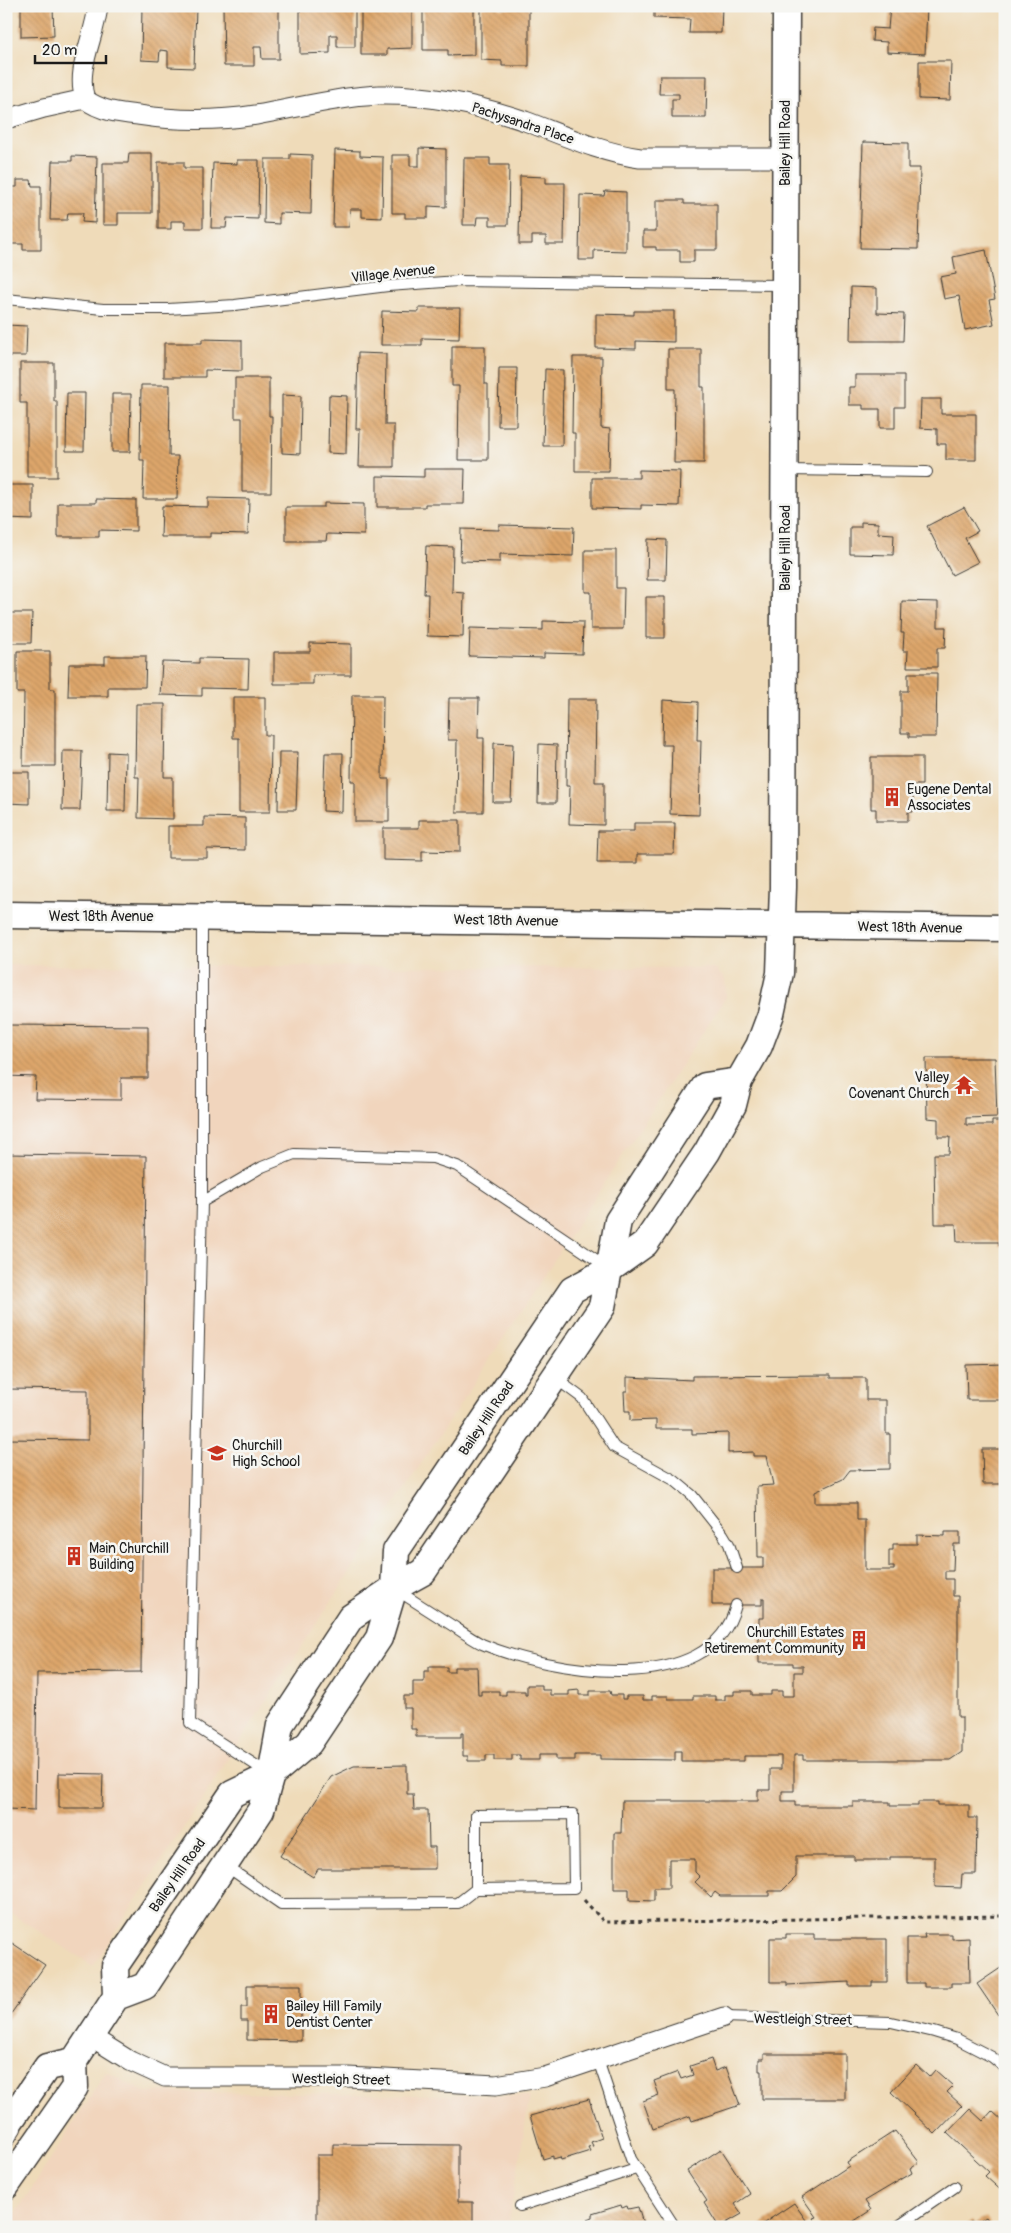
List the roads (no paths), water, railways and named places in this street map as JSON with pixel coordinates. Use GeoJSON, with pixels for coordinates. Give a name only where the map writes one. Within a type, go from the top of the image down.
{"type":"FeatureCollection","features":[{"type":"Feature","properties":{"kind":"main road","name":"Bailey Hill Road"},"geometry":{"type":"LineString","coordinates":[[116,1997],[115,1966],[232,1794],[271,1775],[309,1743],[378,1638],[394,1588],[396,1551],[572,1290],[610,1269],[646,1244],[707,1152],[733,1105],[739,1081],[759,1046],[771,1014],[780,973],[782,926],[786,6]]}},
{"type":"Feature","properties":{"kind":"main road","name":"West 18th Avenue"},"geometry":{"type":"LineString","coordinates":[[6,915],[202,916],[1005,928]]}},
{"type":"Feature","properties":{"kind":"main road"},"geometry":{"type":"LineString","coordinates":[[6,2186],[74,2087],[74,2061],[116,1997],[144,1986],[261,1810],[271,1775],[280,1725],[351,1617],[394,1588],[423,1572],[602,1307],[618,1221],[705,1086],[739,1081]]}},
{"type":"Feature","properties":{"kind":"main road"},"geometry":{"type":"LineString","coordinates":[[9,2123],[47,2067],[74,2061]]}},
{"type":"Feature","properties":{"kind":"street"},"geometry":{"type":"LineString","coordinates":[[10,118],[85,99],[81,80],[96,23],[98,6]]}},
{"type":"Feature","properties":{"kind":"street","name":"Pachysandra Place"},"geometry":{"type":"LineString","coordinates":[[85,99],[97,107],[116,112],[160,118],[202,120],[254,115],[350,98],[401,96],[478,107],[526,122],[600,150],[620,155],[640,158],[785,158]]}},
{"type":"Feature","properties":{"kind":"street","name":"Westleigh Street"},"geometry":{"type":"LineString","coordinates":[[90,2036],[130,2061],[165,2077],[348,2078],[496,2084],[534,2080],[724,2017]]}},
{"type":"Feature","properties":{"kind":"lane","name":"Village Avenue"},"geometry":{"type":"LineString","coordinates":[[6,299],[103,309],[168,309],[235,305],[388,286],[458,281],[785,285]]}},
{"type":"Feature","properties":{"kind":"lane"},"geometry":{"type":"LineString","coordinates":[[785,470],[927,472]]}},
{"type":"Feature","properties":{"kind":"lane"},"geometry":{"type":"LineString","coordinates":[[202,916],[202,1202],[190,1723],[271,1775]]}},
{"type":"Feature","properties":{"kind":"lane"},"geometry":{"type":"LineString","coordinates":[[202,1202],[262,1167],[294,1154],[433,1158],[457,1166],[610,1269]]}},
{"type":"Feature","properties":{"kind":"lane"},"geometry":{"type":"LineString","coordinates":[[554,1378],[582,1398],[614,1447],[674,1480],[692,1495],[707,1512],[729,1544],[737,1568]]}},
{"type":"Feature","properties":{"kind":"lane"},"geometry":{"type":"LineString","coordinates":[[394,1588],[479,1643],[527,1658],[562,1666],[596,1670],[656,1669],[672,1666],[700,1654],[722,1633],[730,1622],[736,1605]]}},
{"type":"Feature","properties":{"kind":"lane"},"geometry":{"type":"LineString","coordinates":[[225,1865],[280,1904],[458,1903],[476,1889],[574,1888],[574,1814],[476,1815],[476,1889]]}},
{"type":"Feature","properties":{"kind":"lane","name":"Westleigh Street"},"geometry":{"type":"LineString","coordinates":[[724,2017],[891,2022],[957,2039],[1004,2066]]}},
{"type":"Feature","properties":{"kind":"lane"},"geometry":{"type":"LineString","coordinates":[[598,2060],[628,2153],[636,2169],[675,2227]]}},
{"type":"Feature","properties":{"kind":"lane"},"geometry":{"type":"LineString","coordinates":[[6,2145],[16,2130],[9,2123]]}},
{"type":"Feature","properties":{"kind":"lane"},"geometry":{"type":"LineString","coordinates":[[520,2206],[636,2169]]}},
{"type":"Feature","properties":{"kind":"lane"},"geometry":{"type":"LineString","coordinates":[[897,2227],[955,2187]]}},
{"type":"Feature","properties":{"kind":"place","name":"Eugene Dental Associates"},"geometry":{"type":"Point","coordinates":[892,797]}},
{"type":"Feature","properties":{"kind":"place","name":"Valley Covenant Church"},"geometry":{"type":"Point","coordinates":[964,1085]}},
{"type":"Feature","properties":{"kind":"place","name":"Churchill High School"},"geometry":{"type":"Point","coordinates":[217,1453]}},
{"type":"Feature","properties":{"kind":"place","name":"Main Churchill Building"},"geometry":{"type":"Point","coordinates":[74,1556]}},
{"type":"Feature","properties":{"kind":"place","name":"Churchill Estates Retirement Community"},"geometry":{"type":"Point","coordinates":[859,1640]}},
{"type":"Feature","properties":{"kind":"place","name":"Bailey Hill Family Dentist Center"},"geometry":{"type":"Point","coordinates":[271,2014]}}]}
